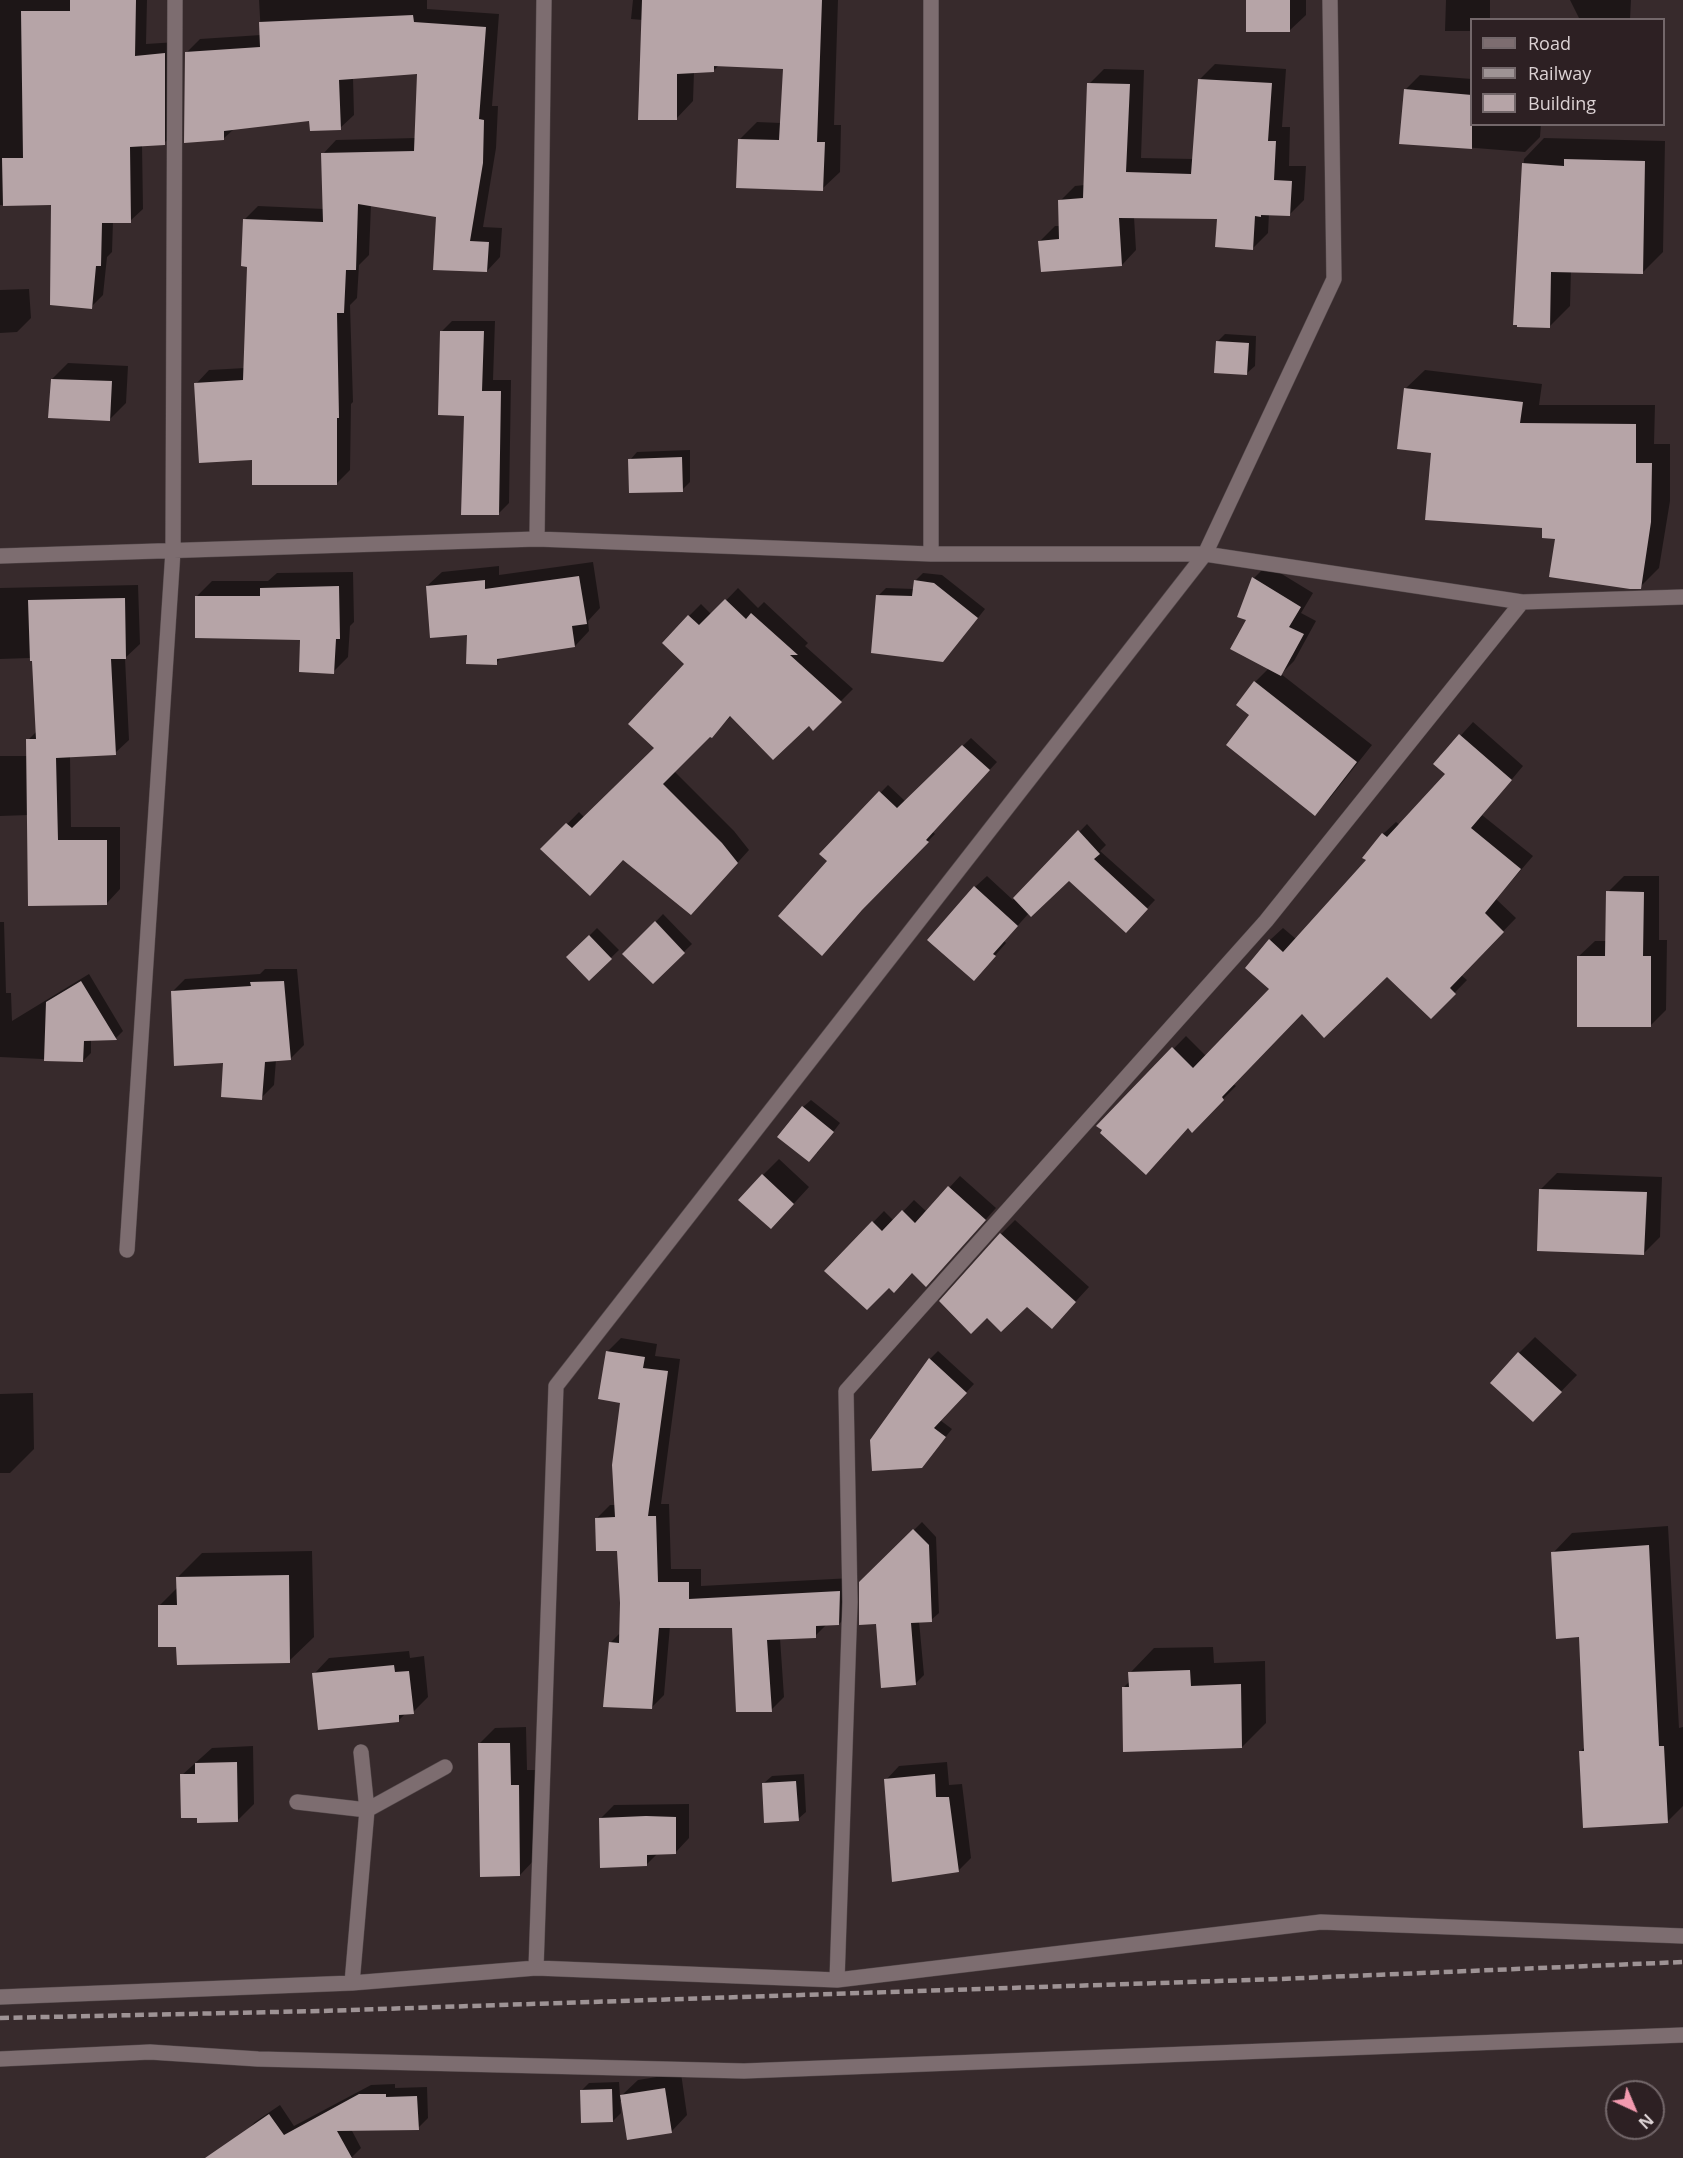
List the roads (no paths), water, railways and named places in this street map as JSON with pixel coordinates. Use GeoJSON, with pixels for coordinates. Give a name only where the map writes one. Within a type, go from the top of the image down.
{"type":"FeatureCollection","features":[{"type":"Feature","properties":{"kind":"street"},"geometry":{"type":"LineString","coordinates":[[127,1251],[173,551],[175,0]]}},
{"type":"Feature","properties":{"kind":"street"},"geometry":{"type":"LineString","coordinates":[[537,539],[544,0]]}},
{"type":"Feature","properties":{"kind":"street"},"geometry":{"type":"LineString","coordinates":[[931,554],[932,0]]}},
{"type":"Feature","properties":{"kind":"street"},"geometry":{"type":"LineString","coordinates":[[536,1968],[556,1386],[1205,554],[1334,279],[1330,0]]}},
{"type":"Feature","properties":{"kind":"street"},"geometry":{"type":"LineString","coordinates":[[0,556],[537,539],[931,554],[1205,554],[1522,602],[1683,597]]}},
{"type":"Feature","properties":{"kind":"street"},"geometry":{"type":"LineString","coordinates":[[837,1980],[850,1602],[846,1391],[1266,921],[1522,602]]}},
{"type":"Feature","properties":{"kind":"street"},"geometry":{"type":"LineString","coordinates":[[352,1983],[367,1810],[360,1752]]}},
{"type":"Feature","properties":{"kind":"street"},"geometry":{"type":"LineString","coordinates":[[297,1802],[367,1810],[445,1767]]}},
{"type":"Feature","properties":{"kind":"street"},"geometry":{"type":"LineString","coordinates":[[0,1997],[352,1983],[536,1968],[837,1980],[1321,1922],[1683,1935]]}},
{"type":"Feature","properties":{"kind":"street"},"geometry":{"type":"LineString","coordinates":[[0,2059],[150,2052],[258,2059],[744,2072],[1683,2035]]}},
{"type":"Feature","properties":{"kind":"railway"},"geometry":{"type":"LineString","coordinates":[[0,2018],[321,2011],[1279,1979],[1683,1962]]}}]}
